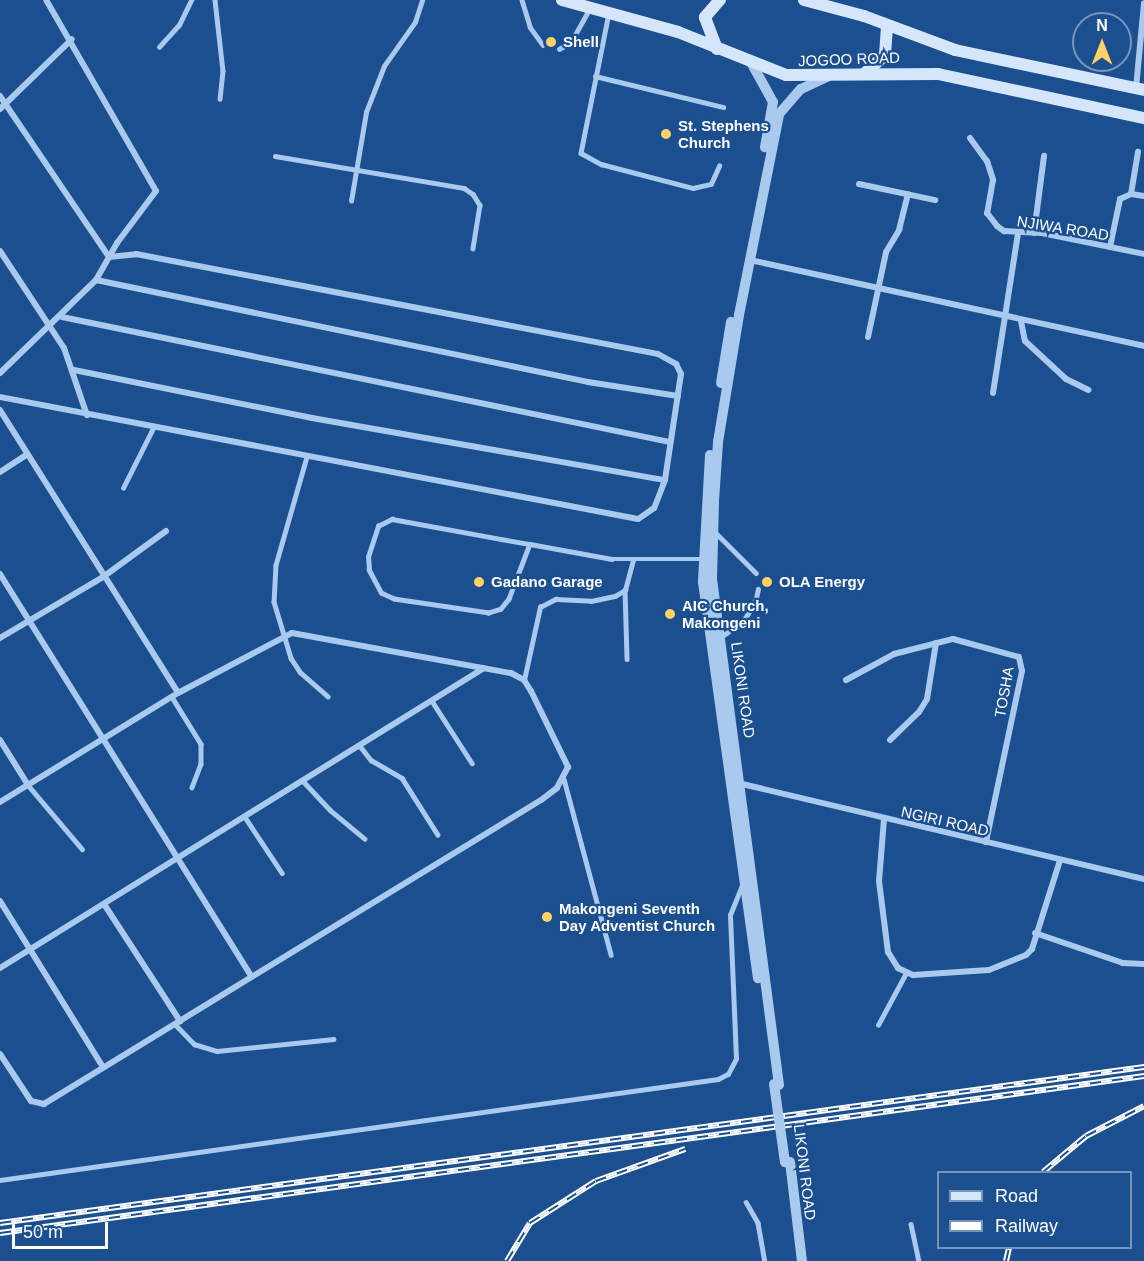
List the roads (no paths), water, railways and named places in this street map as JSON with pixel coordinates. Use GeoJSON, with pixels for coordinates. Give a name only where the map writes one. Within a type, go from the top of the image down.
{"type":"FeatureCollection","features":[{"type":"Feature","properties":{"kind":"main road","name":"JOGOO ROAD"},"geometry":{"type":"LineString","coordinates":[[562,0],[610,11],[786,75],[827,77],[864,74],[938,74],[1144,118]]}},
{"type":"Feature","properties":{"kind":"main road"},"geometry":{"type":"LineString","coordinates":[[717,49],[705,17],[720,0]]}},
{"type":"Feature","properties":{"kind":"main road","name":"JOGOO ROAD"},"geometry":{"type":"LineString","coordinates":[[804,0],[956,50],[1140,89]]}},
{"type":"Feature","properties":{"kind":"main road"},"geometry":{"type":"LineString","coordinates":[[864,74],[885,55],[886,26]]}},
{"type":"Feature","properties":{"kind":"street"},"geometry":{"type":"LineString","coordinates":[[0,373],[62,317],[96,280],[109,257],[156,191],[72,39],[46,0]]}},
{"type":"Feature","properties":{"kind":"street"},"geometry":{"type":"LineString","coordinates":[[1140,89],[1144,3]]}},
{"type":"Feature","properties":{"kind":"street"},"geometry":{"type":"LineString","coordinates":[[2,106],[72,39]]}},
{"type":"Feature","properties":{"kind":"street","name":"LIKONI ROAD"},"geometry":{"type":"LineString","coordinates":[[752,64],[773,102],[725,355],[706,488],[703,559],[709,646],[743,883],[777,1085]]}},
{"type":"Feature","properties":{"kind":"street","name":"LIKONI ROAD"},"geometry":{"type":"LineString","coordinates":[[800,1261],[751,854],[712,579],[713,530],[718,442],[779,114],[801,89],[827,77]]}},
{"type":"Feature","properties":{"kind":"street"},"geometry":{"type":"LineString","coordinates":[[0,96],[2,106],[109,257]]}},
{"type":"Feature","properties":{"kind":"street","name":"NJIWA ROAD"},"geometry":{"type":"LineString","coordinates":[[970,138],[987,161],[993,180],[987,213],[991,221],[1004,231],[1034,232],[1144,254]]}},
{"type":"Feature","properties":{"kind":"street"},"geometry":{"type":"LineString","coordinates":[[1131,194],[1138,152]]}},
{"type":"Feature","properties":{"kind":"street"},"geometry":{"type":"LineString","coordinates":[[1034,232],[1044,156]]}},
{"type":"Feature","properties":{"kind":"street"},"geometry":{"type":"LineString","coordinates":[[859,184],[935,200]]}},
{"type":"Feature","properties":{"kind":"street"},"geometry":{"type":"LineString","coordinates":[[868,337],[876,290],[908,194]]}},
{"type":"Feature","properties":{"kind":"street"},"geometry":{"type":"LineString","coordinates":[[1110,246],[1120,200],[1131,194],[1144,196]]}},
{"type":"Feature","properties":{"kind":"street"},"geometry":{"type":"LineString","coordinates":[[993,393],[1018,233]]}},
{"type":"Feature","properties":{"kind":"street"},"geometry":{"type":"LineString","coordinates":[[0,251],[74,370],[87,415]]}},
{"type":"Feature","properties":{"kind":"street"},"geometry":{"type":"LineString","coordinates":[[0,397],[634,519],[650,513],[665,480],[681,374],[676,364],[658,354],[136,254],[109,257]]}},
{"type":"Feature","properties":{"kind":"street"},"geometry":{"type":"LineString","coordinates":[[750,261],[1144,346]]}},
{"type":"Feature","properties":{"kind":"street"},"geometry":{"type":"LineString","coordinates":[[96,280],[588,382],[678,396]]}},
{"type":"Feature","properties":{"kind":"street"},"geometry":{"type":"LineString","coordinates":[[62,317],[670,442]]}},
{"type":"Feature","properties":{"kind":"street"},"geometry":{"type":"LineString","coordinates":[[1021,321],[1024,341],[1066,379],[1089,390]]}},
{"type":"Feature","properties":{"kind":"street"},"geometry":{"type":"LineString","coordinates":[[74,370],[312,417],[665,480]]}},
{"type":"Feature","properties":{"kind":"street"},"geometry":{"type":"LineString","coordinates":[[0,410],[175,695]]}},
{"type":"Feature","properties":{"kind":"street"},"geometry":{"type":"LineString","coordinates":[[0,472],[26,455]]}},
{"type":"Feature","properties":{"kind":"street"},"geometry":{"type":"LineString","coordinates":[[0,638],[103,577],[166,531]]}},
{"type":"Feature","properties":{"kind":"street"},"geometry":{"type":"LineString","coordinates":[[0,574],[176,860],[252,977]]}},
{"type":"Feature","properties":{"kind":"street"},"geometry":{"type":"LineString","coordinates":[[0,802],[175,695],[283,634],[313,634],[511,673],[524,680],[566,759],[564,780],[541,800],[452,858],[44,1104],[37,1105],[0,1054]]}},
{"type":"Feature","properties":{"kind":"street","name":"TOSHA"},"geometry":{"type":"LineString","coordinates":[[846,680],[894,654],[959,639],[1008,651],[1022,663],[986,842]]}},
{"type":"Feature","properties":{"kind":"street"},"geometry":{"type":"LineString","coordinates":[[890,740],[919,712],[927,699],[936,643]]}},
{"type":"Feature","properties":{"kind":"street"},"geometry":{"type":"LineString","coordinates":[[0,968],[304,782],[484,668]]}},
{"type":"Feature","properties":{"kind":"street"},"geometry":{"type":"LineString","coordinates":[[0,740],[28,784]]}},
{"type":"Feature","properties":{"kind":"street","name":"NGIRI ROAD"},"geometry":{"type":"LineString","coordinates":[[741,783],[884,819],[1144,879]]}},
{"type":"Feature","properties":{"kind":"street"},"geometry":{"type":"LineString","coordinates":[[884,819],[878,861],[888,952],[892,962],[906,973],[989,970],[1017,962],[1032,949],[1035,933],[1060,860]]}},
{"type":"Feature","properties":{"kind":"street"},"geometry":{"type":"LineString","coordinates":[[0,901],[103,1067]]}},
{"type":"Feature","properties":{"kind":"street"},"geometry":{"type":"LineString","coordinates":[[104,904],[177,1022]]}},
{"type":"Feature","properties":{"kind":"street"},"geometry":{"type":"LineString","coordinates":[[1035,933],[1123,963],[1144,964]]}},
{"type":"Feature","properties":{"kind":"lane"},"geometry":{"type":"LineString","coordinates":[[159,47],[179,25],[191,0]]}},
{"type":"Feature","properties":{"kind":"lane"},"geometry":{"type":"LineString","coordinates":[[215,0],[224,88],[220,99]]}},
{"type":"Feature","properties":{"kind":"lane"},"geometry":{"type":"LineString","coordinates":[[351,201],[366,112],[376,84],[415,22],[422,0]]}},
{"type":"Feature","properties":{"kind":"lane"},"geometry":{"type":"LineString","coordinates":[[522,0],[530,27],[543,45]]}},
{"type":"Feature","properties":{"kind":"lane"},"geometry":{"type":"LineString","coordinates":[[559,49],[571,42],[591,6]]}},
{"type":"Feature","properties":{"kind":"lane"},"geometry":{"type":"LineString","coordinates":[[610,11],[579,145],[587,159],[693,188],[711,184],[719,166]]}},
{"type":"Feature","properties":{"kind":"lane"},"geometry":{"type":"LineString","coordinates":[[595,76],[723,108]]}},
{"type":"Feature","properties":{"kind":"lane"},"geometry":{"type":"LineString","coordinates":[[275,156],[464,188],[473,194],[480,205],[473,248]]}},
{"type":"Feature","properties":{"kind":"lane"},"geometry":{"type":"LineString","coordinates":[[123,488],[153,428]]}},
{"type":"Feature","properties":{"kind":"lane"},"geometry":{"type":"LineString","coordinates":[[307,457],[274,584],[274,602],[283,634],[300,672],[328,696]]}},
{"type":"Feature","properties":{"kind":"lane"},"geometry":{"type":"LineString","coordinates":[[530,544],[509,599],[501,609],[489,613],[394,599],[381,593],[369,570],[368,557],[378,526],[392,519],[633,561],[703,559]]}},
{"type":"Feature","properties":{"kind":"lane"},"geometry":{"type":"LineString","coordinates":[[713,530],[756,573]]}},
{"type":"Feature","properties":{"kind":"lane"},"geometry":{"type":"LineString","coordinates":[[627,659],[625,590],[633,561]]}},
{"type":"Feature","properties":{"kind":"lane"},"geometry":{"type":"LineString","coordinates":[[721,638],[743,621],[755,603],[758,589]]}},
{"type":"Feature","properties":{"kind":"lane"},"geometry":{"type":"LineString","coordinates":[[524,680],[535,619],[547,601],[604,600],[625,590]]}},
{"type":"Feature","properties":{"kind":"lane"},"geometry":{"type":"LineString","coordinates":[[175,695],[201,744],[201,764],[192,787]]}},
{"type":"Feature","properties":{"kind":"lane"},"geometry":{"type":"LineString","coordinates":[[432,701],[472,763]]}},
{"type":"Feature","properties":{"kind":"lane"},"geometry":{"type":"LineString","coordinates":[[360,746],[371,760],[402,778],[438,835]]}},
{"type":"Feature","properties":{"kind":"lane"},"geometry":{"type":"LineString","coordinates":[[564,780],[611,955]]}},
{"type":"Feature","properties":{"kind":"lane"},"geometry":{"type":"LineString","coordinates":[[304,782],[330,810],[366,839]]}},
{"type":"Feature","properties":{"kind":"lane"},"geometry":{"type":"LineString","coordinates":[[28,784],[82,849]]}},
{"type":"Feature","properties":{"kind":"lane"},"geometry":{"type":"LineString","coordinates":[[245,817],[282,873]]}},
{"type":"Feature","properties":{"kind":"lane"},"geometry":{"type":"LineString","coordinates":[[739,856],[751,854]]}},
{"type":"Feature","properties":{"kind":"lane"},"geometry":{"type":"LineString","coordinates":[[0,1180],[718,1079],[728,1074],[736,1059],[730,915],[743,883]]}},
{"type":"Feature","properties":{"kind":"lane"},"geometry":{"type":"LineString","coordinates":[[878,1025],[906,973]]}},
{"type":"Feature","properties":{"kind":"lane"},"geometry":{"type":"LineString","coordinates":[[177,1022],[194,1044],[218,1051],[333,1039]]}},
{"type":"Feature","properties":{"kind":"lane"},"geometry":{"type":"LineString","coordinates":[[746,1202],[758,1223],[765,1261]]}},
{"type":"Feature","properties":{"kind":"lane"},"geometry":{"type":"LineString","coordinates":[[911,1224],[919,1261]]}},
{"type":"Feature","properties":{"kind":"railway"},"geometry":{"type":"LineString","coordinates":[[0,1223],[1144,1067]]}},
{"type":"Feature","properties":{"kind":"railway"},"geometry":{"type":"LineString","coordinates":[[0,1233],[1144,1076]]}},
{"type":"Feature","properties":{"kind":"railway"},"geometry":{"type":"LineString","coordinates":[[1044,1171],[1086,1136],[1144,1106]]}},
{"type":"Feature","properties":{"kind":"railway"},"geometry":{"type":"LineString","coordinates":[[507,1261],[530,1223],[596,1181],[685,1149]]}},
{"type":"Feature","properties":{"kind":"railway"},"geometry":{"type":"LineString","coordinates":[[1006,1261],[1009,1249]]}},
{"type":"Feature","properties":{"kind":"place","name":"Shell"},"geometry":{"type":"Point","coordinates":[551,42]}},
{"type":"Feature","properties":{"kind":"place","name":"St. Stephens Church"},"geometry":{"type":"Point","coordinates":[666,134]}},
{"type":"Feature","properties":{"kind":"place","name":"Gadano Garage"},"geometry":{"type":"Point","coordinates":[479,582]}},
{"type":"Feature","properties":{"kind":"place","name":"OLA Energy"},"geometry":{"type":"Point","coordinates":[767,582]}},
{"type":"Feature","properties":{"kind":"place","name":"AIC Church, Makongeni"},"geometry":{"type":"Point","coordinates":[670,614]}},
{"type":"Feature","properties":{"kind":"place","name":"Makongeni Seventh Day Adventist Church"},"geometry":{"type":"Point","coordinates":[547,917]}}]}
